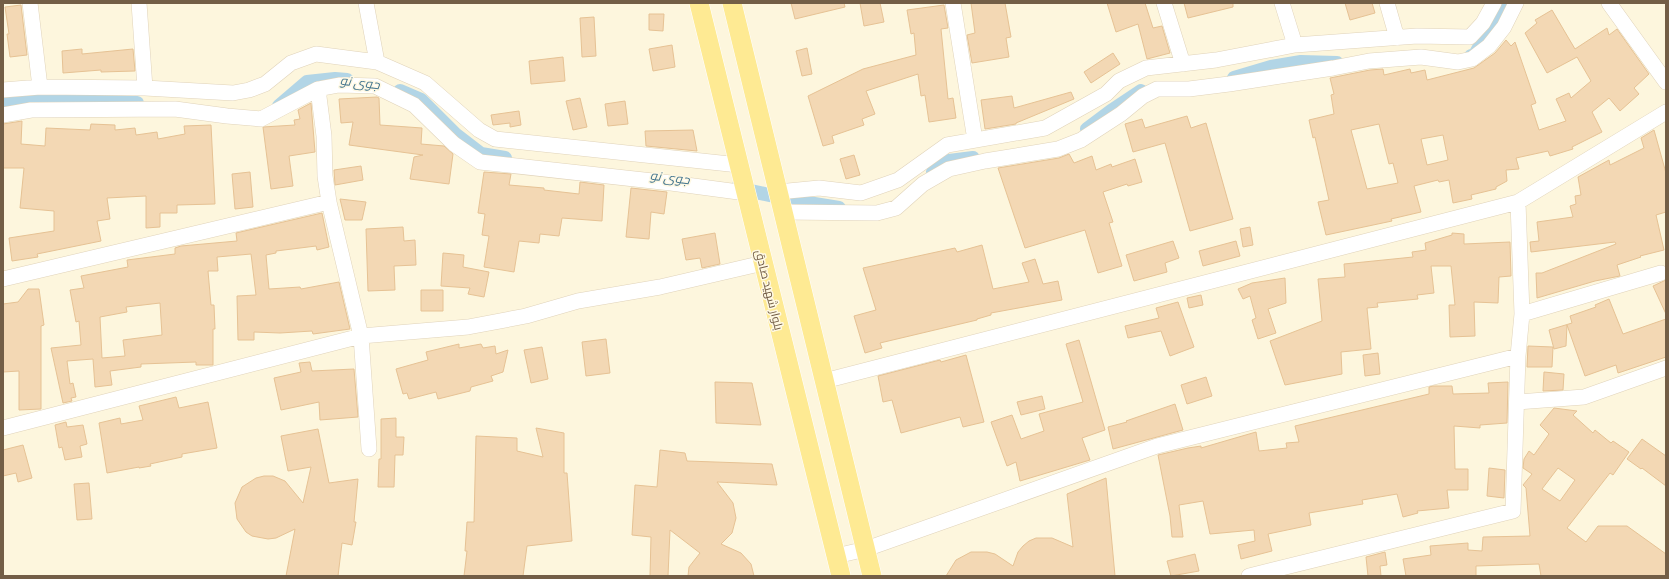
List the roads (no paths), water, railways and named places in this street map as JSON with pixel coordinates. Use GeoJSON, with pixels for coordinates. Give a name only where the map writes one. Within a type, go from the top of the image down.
{"type":"FeatureCollection","features":[{"type":"Feature","properties":{"kind":"main road","name":"بلوار شهید صادق"},"geometry":{"type":"LineString","coordinates":[[699,3],[841,576]]}},
{"type":"Feature","properties":{"kind":"main road"},"geometry":{"type":"LineString","coordinates":[[732,3],[872,576]]}},
{"type":"Feature","properties":{"kind":"street"},"geometry":{"type":"LineString","coordinates":[[30,3],[40,87]]}},
{"type":"Feature","properties":{"kind":"street"},"geometry":{"type":"LineString","coordinates":[[139,3],[145,88]]}},
{"type":"Feature","properties":{"kind":"street"},"geometry":{"type":"LineString","coordinates":[[366,3],[377,62]]}},
{"type":"Feature","properties":{"kind":"street"},"geometry":{"type":"LineString","coordinates":[[954,3],[975,140]]}},
{"type":"Feature","properties":{"kind":"street"},"geometry":{"type":"LineString","coordinates":[[1164,3],[1183,64]]}},
{"type":"Feature","properties":{"kind":"street"},"geometry":{"type":"LineString","coordinates":[[1282,3],[1295,45]]}},
{"type":"Feature","properties":{"kind":"street"},"geometry":{"type":"LineString","coordinates":[[1387,3],[1397,38]]}},
{"type":"Feature","properties":{"kind":"street"},"geometry":{"type":"LineString","coordinates":[[778,192],[819,188],[861,193],[898,180],[947,145],[1045,128],[1106,94],[1119,81],[1146,68],[1216,60],[1295,45],[1397,38],[1470,37],[1483,23],[1494,3]]}},
{"type":"Feature","properties":{"kind":"street"},"geometry":{"type":"LineString","coordinates":[[783,212],[877,213],[896,208],[923,184],[949,169],[985,161],[1058,149],[1081,140],[1121,114],[1143,96],[1157,89],[1189,89],[1222,85],[1369,61],[1421,57],[1458,62],[1472,59],[1488,46],[1504,27],[1516,3]]}},
{"type":"Feature","properties":{"kind":"street"},"geometry":{"type":"LineString","coordinates":[[1609,3],[1666,82]]}},
{"type":"Feature","properties":{"kind":"street"},"geometry":{"type":"LineString","coordinates":[[3,90],[40,87],[145,88],[233,93],[249,90],[265,84],[291,63],[316,54],[377,62],[425,83],[479,130],[495,139],[739,165]]}},
{"type":"Feature","properties":{"kind":"street"},"geometry":{"type":"LineString","coordinates":[[3,115],[31,110],[175,109],[260,119],[318,89],[338,85],[375,86],[414,105],[454,144],[480,162],[671,183],[746,193]]}},
{"type":"Feature","properties":{"kind":"street"},"geometry":{"type":"LineString","coordinates":[[318,89],[324,136],[325,176],[329,202],[361,336],[369,449]]}},
{"type":"Feature","properties":{"kind":"street"},"geometry":{"type":"LineString","coordinates":[[824,381],[1518,202],[1666,112]]}},
{"type":"Feature","properties":{"kind":"street"},"geometry":{"type":"LineString","coordinates":[[3,279],[329,202]]}},
{"type":"Feature","properties":{"kind":"street"},"geometry":{"type":"LineString","coordinates":[[1249,576],[1513,510],[1518,402],[1518,356],[1522,314],[1518,202]]}},
{"type":"Feature","properties":{"kind":"street"},"geometry":{"type":"LineString","coordinates":[[3,428],[361,336],[468,328],[526,316],[578,301],[660,288],[763,263]]}},
{"type":"Feature","properties":{"kind":"street"},"geometry":{"type":"LineString","coordinates":[[1522,314],[1661,273]]}},
{"type":"Feature","properties":{"kind":"street"},"geometry":{"type":"LineString","coordinates":[[836,556],[866,549],[1157,446],[1518,356]]}},
{"type":"Feature","properties":{"kind":"street"},"geometry":{"type":"LineString","coordinates":[[1518,402],[1584,397],[1666,368]]}},
{"type":"Feature","properties":{"kind":"waterway"},"geometry":{"type":"LineString","coordinates":[[1471,56],[1475,55],[1504,3]]}},
{"type":"Feature","properties":{"kind":"waterway"},"geometry":{"type":"LineString","coordinates":[[1234,78],[1271,67],[1301,62],[1337,63]]}},
{"type":"Feature","properties":{"kind":"waterway","name":"جوی نو"},"geometry":{"type":"LineString","coordinates":[[279,106],[307,82],[335,79],[347,80]]}},
{"type":"Feature","properties":{"kind":"waterway","name":"جوی نو"},"geometry":{"type":"LineString","coordinates":[[400,91],[421,100],[455,134],[481,154],[505,158]]}},
{"type":"Feature","properties":{"kind":"waterway"},"geometry":{"type":"LineString","coordinates":[[1087,129],[1141,91]]}},
{"type":"Feature","properties":{"kind":"waterway","name":"جوی نو"},"geometry":{"type":"LineString","coordinates":[[3,104],[26,96],[137,103]]}},
{"type":"Feature","properties":{"kind":"waterway"},"geometry":{"type":"LineString","coordinates":[[933,172],[949,161],[973,158]]}},
{"type":"Feature","properties":{"kind":"waterway"},"geometry":{"type":"LineString","coordinates":[[737,188],[802,202],[839,208]]}}]}
